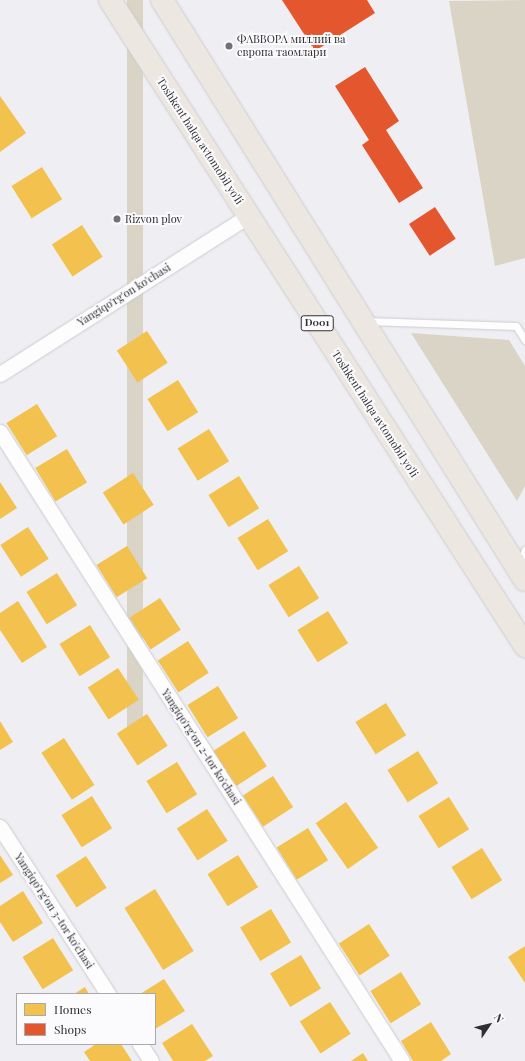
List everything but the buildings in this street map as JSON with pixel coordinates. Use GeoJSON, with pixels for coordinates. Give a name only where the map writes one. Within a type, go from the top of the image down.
{"type":"FeatureCollection","features":[{"type":"Feature","properties":{"kind":"highway","name":"Toshkent halqa avtomobil yo'li"},"geometry":{"type":"LineString","coordinates":[[110,0],[525,646]]}},
{"type":"Feature","properties":{"kind":"highway"},"geometry":{"type":"LineString","coordinates":[[162,0],[360,320],[523,566]]}},
{"type":"Feature","properties":{"kind":"street","name":"Yangiqo'rg'on ko'chasi"},"geometry":{"type":"LineString","coordinates":[[0,374],[248,216]]}},
{"type":"Feature","properties":{"kind":"street","name":"Yangiqo'rg'on 2-tor ko'chasi"},"geometry":{"type":"LineString","coordinates":[[0,432],[402,1061]]}},
{"type":"Feature","properties":{"kind":"street","name":"Yangiqo'rg'on 3-tor ko'chasi"},"geometry":{"type":"LineString","coordinates":[[0,827],[107,993]]}},
{"type":"Feature","properties":{"kind":"street"},"geometry":{"type":"LineString","coordinates":[[141,1045],[151,1061]]}},
{"type":"Feature","properties":{"kind":"lane"},"geometry":{"type":"LineString","coordinates":[[360,320],[516,326],[525,340]]}},
{"type":"Feature","properties":{"kind":"shaded area"},"geometry":{"type":"Polygon","coordinates":[[[127,0],[143,0],[143,741],[127,741],[127,0]]]}},
{"type":"Feature","properties":{"kind":"shaded area"},"geometry":{"type":"Polygon","coordinates":[[[525,0],[525,258],[495,266],[449,1],[525,0]]]}},
{"type":"Feature","properties":{"kind":"shaded area"},"geometry":{"type":"Polygon","coordinates":[[[411,333],[509,340],[525,366],[525,486],[517,501],[411,333]]]}},
{"type":"Feature","properties":{"kind":"place","name":"ФАВВОРА миллий ва европа таомлари"},"geometry":{"type":"Point","coordinates":[229,46]}},
{"type":"Feature","properties":{"kind":"place","name":"Rizvon plov"},"geometry":{"type":"Point","coordinates":[117,219]}}]}
